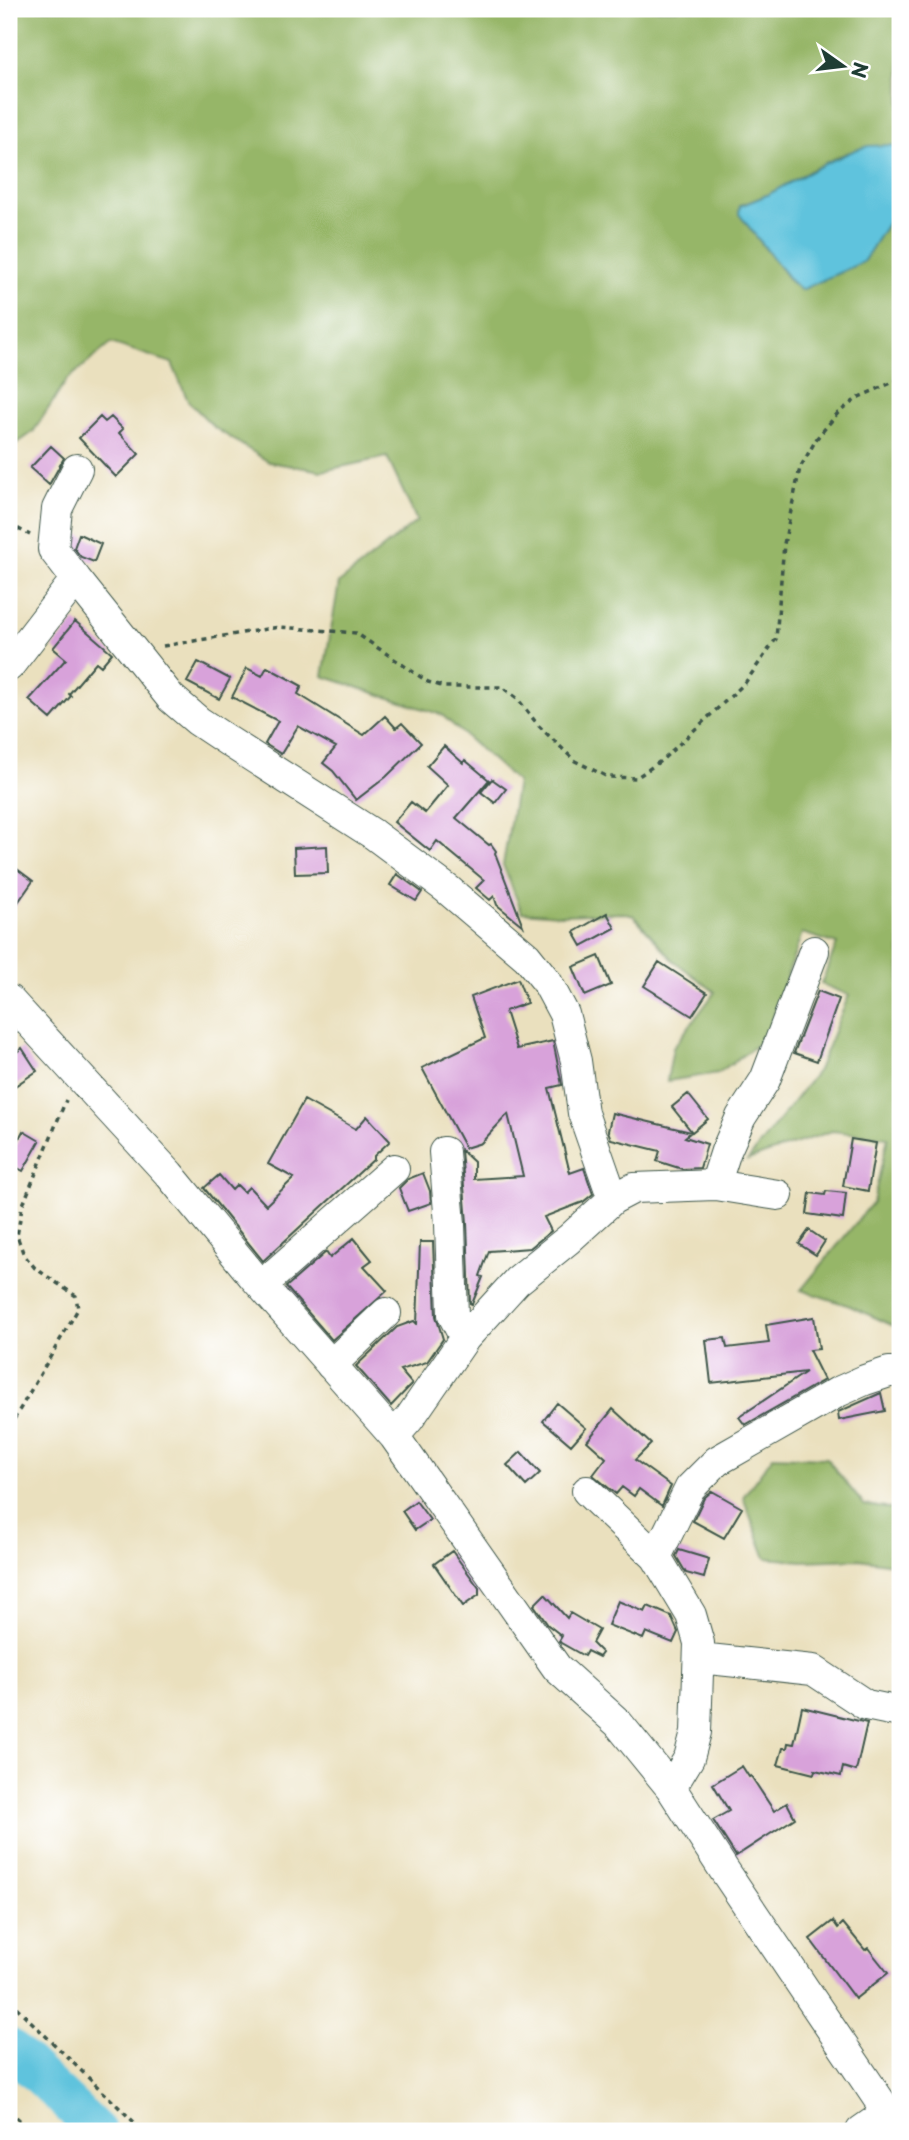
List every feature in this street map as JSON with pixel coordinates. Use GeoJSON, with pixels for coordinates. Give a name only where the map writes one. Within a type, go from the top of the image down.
{"type":"FeatureCollection","features":[{"type":"Feature","properties":{"kind":"street"},"geometry":{"type":"LineString","coordinates":[[77,469],[57,509],[53,549],[171,698],[198,721],[373,834],[447,889],[527,957],[547,982],[565,1014],[576,1061],[583,1113],[613,1199]]}},
{"type":"Feature","properties":{"kind":"street"},"geometry":{"type":"LineString","coordinates":[[9,666],[76,579]]}},
{"type":"Feature","properties":{"kind":"street"},"geometry":{"type":"LineString","coordinates":[[715,1185],[741,1117],[765,1080],[814,951]]}},
{"type":"Feature","properties":{"kind":"street"},"geometry":{"type":"LineString","coordinates":[[9,1000],[169,1174],[394,1436],[557,1668],[618,1723],[671,1788],[894,2122],[861,2131]]}},
{"type":"Feature","properties":{"kind":"street"},"geometry":{"type":"LineString","coordinates":[[444,1152],[453,1315],[465,1338]]}},
{"type":"Feature","properties":{"kind":"street"},"geometry":{"type":"LineString","coordinates":[[262,1285],[394,1169]]}},
{"type":"Feature","properties":{"kind":"street"},"geometry":{"type":"LineString","coordinates":[[394,1436],[409,1419],[465,1338],[517,1281],[613,1199],[634,1188],[715,1185],[778,1195]]}},
{"type":"Feature","properties":{"kind":"street"},"geometry":{"type":"LineString","coordinates":[[331,1364],[386,1313]]}},
{"type":"Feature","properties":{"kind":"street"},"geometry":{"type":"LineString","coordinates":[[656,1557],[690,1488],[716,1461],[838,1392],[889,1372],[900,1372]]}},
{"type":"Feature","properties":{"kind":"street"},"geometry":{"type":"LineString","coordinates":[[587,1491],[656,1557],[691,1615],[699,1643],[696,1732],[689,1758],[671,1788]]}},
{"type":"Feature","properties":{"kind":"street"},"geometry":{"type":"LineString","coordinates":[[699,1658],[813,1670],[866,1705],[900,1712]]}},
{"type":"Feature","properties":{"kind":"path"},"geometry":{"type":"LineString","coordinates":[[134,652],[279,627],[356,633],[428,682],[445,687],[502,687],[517,698],[538,725],[575,761],[608,777],[636,778],[662,760],[744,682],[776,639],[784,544],[800,468],[817,438],[838,413],[859,397],[900,379]]}},
{"type":"Feature","properties":{"kind":"path"},"geometry":{"type":"LineString","coordinates":[[9,1428],[78,1309],[76,1296],[35,1268],[24,1255],[17,1236],[22,1208],[78,1072]]}},
{"type":"Feature","properties":{"kind":"path"},"geometry":{"type":"LineString","coordinates":[[9,2000],[143,2131]]}},
{"type":"Feature","properties":{"kind":"path"},"geometry":{"type":"LineString","coordinates":[[9,2110],[31,2131]]}},
{"type":"Feature","properties":{"kind":"green space"},"geometry":{"type":"Polygon","coordinates":[[[9,9],[900,9],[900,148],[867,147],[850,152],[771,193],[740,205],[739,214],[790,281],[801,290],[863,262],[900,203],[900,1329],[850,1306],[801,1290],[873,1202],[888,1137],[832,1131],[748,1160],[818,1070],[849,995],[821,984],[837,944],[802,933],[765,1039],[718,1073],[667,1081],[673,1048],[715,992],[674,961],[634,916],[623,913],[559,915],[522,912],[503,865],[517,782],[442,715],[323,676],[339,583],[417,521],[387,457],[322,471],[269,462],[215,428],[188,401],[172,363],[111,343],[67,380],[33,432],[9,449],[9,9]]]}},
{"type":"Feature","properties":{"kind":"green space"},"geometry":{"type":"Polygon","coordinates":[[[773,1456],[826,1458],[864,1505],[900,1510],[900,1565],[859,1559],[802,1561],[766,1558],[743,1497],[773,1456]]]}},
{"type":"Feature","properties":{"kind":"water"},"geometry":{"type":"Polygon","coordinates":[[[891,145],[900,148],[900,203],[863,262],[801,290],[739,214],[740,206],[855,150],[868,146],[891,145]]]}},
{"type":"Feature","properties":{"kind":"building"},"geometry":{"type":"Polygon","coordinates":[[[100,417],[105,422],[111,417],[123,429],[119,433],[139,454],[116,477],[79,438],[100,417]]]}},
{"type":"Feature","properties":{"kind":"building"},"geometry":{"type":"Polygon","coordinates":[[[51,446],[64,458],[49,485],[30,468],[51,446]]]}},
{"type":"Feature","properties":{"kind":"building"},"geometry":{"type":"Polygon","coordinates":[[[79,534],[101,544],[94,562],[81,557],[74,548],[79,534]]]}},
{"type":"Feature","properties":{"kind":"building"},"geometry":{"type":"Polygon","coordinates":[[[75,621],[112,653],[101,666],[96,662],[51,719],[29,700],[66,659],[53,648],[75,621]]]}},
{"type":"Feature","properties":{"kind":"building"},"geometry":{"type":"Polygon","coordinates":[[[198,662],[230,679],[219,699],[187,682],[198,662]]]}},
{"type":"Feature","properties":{"kind":"building"},"geometry":{"type":"Polygon","coordinates":[[[267,667],[302,686],[298,694],[364,735],[385,716],[396,728],[402,723],[421,743],[386,777],[356,800],[333,771],[323,763],[336,747],[298,726],[281,754],[265,744],[278,721],[232,697],[247,668],[262,676],[267,667]]]}},
{"type":"Feature","properties":{"kind":"building"},"geometry":{"type":"Polygon","coordinates":[[[444,746],[463,763],[465,760],[489,780],[456,818],[491,844],[496,851],[523,926],[497,905],[494,896],[490,900],[476,888],[484,880],[437,841],[430,851],[394,822],[411,802],[425,813],[448,785],[427,766],[444,746]]]}},
{"type":"Feature","properties":{"kind":"building"},"geometry":{"type":"Polygon","coordinates":[[[492,779],[506,789],[495,803],[481,792],[492,779]]]}},
{"type":"Feature","properties":{"kind":"building"},"geometry":{"type":"Polygon","coordinates":[[[327,846],[328,873],[295,874],[294,848],[327,846]]]}},
{"type":"Feature","properties":{"kind":"building"},"geometry":{"type":"Polygon","coordinates":[[[9,863],[33,881],[9,915],[9,863]]]}},
{"type":"Feature","properties":{"kind":"building"},"geometry":{"type":"Polygon","coordinates":[[[397,874],[422,892],[416,901],[390,885],[397,874]]]}},
{"type":"Feature","properties":{"kind":"building"},"geometry":{"type":"Polygon","coordinates":[[[607,913],[615,928],[582,946],[574,932],[607,913]]]}},
{"type":"Feature","properties":{"kind":"building"},"geometry":{"type":"Polygon","coordinates":[[[599,956],[611,985],[585,996],[573,967],[599,956]]]}},
{"type":"Feature","properties":{"kind":"building"},"geometry":{"type":"Polygon","coordinates":[[[659,962],[707,993],[692,1016],[644,986],[659,962]]]}},
{"type":"Feature","properties":{"kind":"building"},"geometry":{"type":"Polygon","coordinates":[[[518,979],[527,1003],[505,1011],[517,1049],[553,1041],[562,1085],[549,1088],[570,1173],[584,1168],[593,1194],[583,1202],[544,1217],[551,1231],[530,1248],[489,1251],[480,1276],[483,1277],[472,1304],[461,1150],[474,1162],[474,1179],[523,1176],[508,1114],[481,1143],[465,1148],[422,1068],[485,1038],[471,997],[518,979]]]}},
{"type":"Feature","properties":{"kind":"building"},"geometry":{"type":"Polygon","coordinates":[[[818,991],[839,999],[817,1061],[794,1053],[818,991]]]}},
{"type":"Feature","properties":{"kind":"building"},"geometry":{"type":"Polygon","coordinates":[[[22,1048],[37,1071],[9,1090],[9,1058],[22,1048]]]}},
{"type":"Feature","properties":{"kind":"building"},"geometry":{"type":"Polygon","coordinates":[[[688,1094],[708,1119],[692,1132],[672,1107],[688,1094]]]}},
{"type":"Feature","properties":{"kind":"building"},"geometry":{"type":"Polygon","coordinates":[[[304,1100],[356,1129],[367,1116],[390,1141],[263,1261],[204,1188],[219,1175],[232,1190],[237,1185],[244,1192],[249,1187],[266,1205],[294,1178],[268,1164],[304,1100]]]}},
{"type":"Feature","properties":{"kind":"building"},"geometry":{"type":"Polygon","coordinates":[[[612,1113],[691,1132],[685,1137],[707,1144],[700,1168],[682,1169],[657,1161],[660,1151],[611,1139],[608,1131],[612,1113]]]}},
{"type":"Feature","properties":{"kind":"building"},"geometry":{"type":"Polygon","coordinates":[[[23,1131],[40,1141],[23,1171],[9,1163],[9,1157],[23,1131]]]}},
{"type":"Feature","properties":{"kind":"building"},"geometry":{"type":"Polygon","coordinates":[[[851,1139],[876,1143],[868,1191],[843,1186],[851,1139]]]}},
{"type":"Feature","properties":{"kind":"building"},"geometry":{"type":"Polygon","coordinates":[[[423,1173],[430,1191],[431,1203],[408,1211],[399,1188],[408,1179],[423,1173]]]}},
{"type":"Feature","properties":{"kind":"building"},"geometry":{"type":"Polygon","coordinates":[[[826,1191],[846,1193],[843,1219],[807,1214],[810,1193],[825,1195],[826,1191]]]}},
{"type":"Feature","properties":{"kind":"building"},"geometry":{"type":"Polygon","coordinates":[[[809,1230],[825,1241],[816,1255],[799,1244],[809,1230]]]}},
{"type":"Feature","properties":{"kind":"building"},"geometry":{"type":"Polygon","coordinates":[[[354,1238],[372,1260],[364,1266],[387,1291],[332,1340],[286,1287],[326,1252],[330,1258],[354,1238]]]}},
{"type":"Feature","properties":{"kind":"building"},"geometry":{"type":"Polygon","coordinates":[[[420,1242],[433,1242],[436,1316],[443,1339],[427,1362],[400,1370],[412,1384],[391,1406],[356,1366],[397,1327],[414,1321],[417,1324],[420,1242]]]}},
{"type":"Feature","properties":{"kind":"building"},"geometry":{"type":"Polygon","coordinates":[[[814,1317],[819,1349],[809,1350],[824,1380],[745,1425],[739,1417],[806,1372],[711,1383],[706,1340],[725,1338],[727,1348],[769,1343],[766,1325],[814,1317]]]}},
{"type":"Feature","properties":{"kind":"building"},"geometry":{"type":"Polygon","coordinates":[[[881,1393],[885,1411],[839,1420],[838,1412],[881,1393]]]}},
{"type":"Feature","properties":{"kind":"building"},"geometry":{"type":"Polygon","coordinates":[[[557,1403],[586,1428],[571,1445],[543,1421],[557,1403]]]}},
{"type":"Feature","properties":{"kind":"building"},"geometry":{"type":"Polygon","coordinates":[[[613,1409],[651,1444],[635,1460],[671,1486],[662,1506],[639,1489],[634,1496],[622,1487],[616,1494],[593,1475],[606,1458],[587,1441],[613,1409]]]}},
{"type":"Feature","properties":{"kind":"building"},"geometry":{"type":"Polygon","coordinates":[[[521,1452],[540,1473],[526,1486],[507,1465],[521,1452]]]}},
{"type":"Feature","properties":{"kind":"building"},"geometry":{"type":"Polygon","coordinates":[[[712,1491],[742,1508],[724,1538],[693,1521],[704,1498],[712,1491]]]}},
{"type":"Feature","properties":{"kind":"building"},"geometry":{"type":"Polygon","coordinates":[[[416,1501],[430,1520],[415,1530],[402,1511],[416,1501]]]}},
{"type":"Feature","properties":{"kind":"building"},"geometry":{"type":"Polygon","coordinates":[[[679,1550],[709,1559],[704,1578],[686,1573],[676,1556],[679,1550]]]}},
{"type":"Feature","properties":{"kind":"building"},"geometry":{"type":"Polygon","coordinates":[[[452,1551],[479,1588],[479,1595],[463,1606],[434,1564],[452,1551]]]}},
{"type":"Feature","properties":{"kind":"building"},"geometry":{"type":"Polygon","coordinates":[[[545,1594],[567,1618],[570,1613],[599,1630],[592,1643],[602,1653],[599,1657],[587,1651],[584,1656],[559,1641],[562,1636],[548,1625],[534,1605],[545,1594]]]}},
{"type":"Feature","properties":{"kind":"building"},"geometry":{"type":"Polygon","coordinates":[[[618,1601],[645,1612],[648,1606],[671,1616],[678,1632],[673,1643],[646,1632],[643,1639],[608,1625],[618,1601]]]}},
{"type":"Feature","properties":{"kind":"building"},"geometry":{"type":"Polygon","coordinates":[[[802,1707],[867,1723],[856,1771],[843,1767],[841,1776],[815,1770],[814,1774],[778,1765],[783,1748],[787,1748],[788,1743],[794,1744],[802,1707]]]}},
{"type":"Feature","properties":{"kind":"building"},"geometry":{"type":"Polygon","coordinates":[[[742,1766],[774,1811],[787,1803],[795,1818],[736,1856],[713,1820],[729,1811],[713,1784],[742,1766]]]}},
{"type":"Feature","properties":{"kind":"building"},"geometry":{"type":"Polygon","coordinates":[[[833,1921],[838,1928],[843,1923],[888,1973],[855,1999],[810,1939],[833,1921]]]}},
{"type":"Feature","properties":{"kind":"waterway"},"geometry":{"type":"LineString","coordinates":[[9,2047],[97,2131]]}}]}
